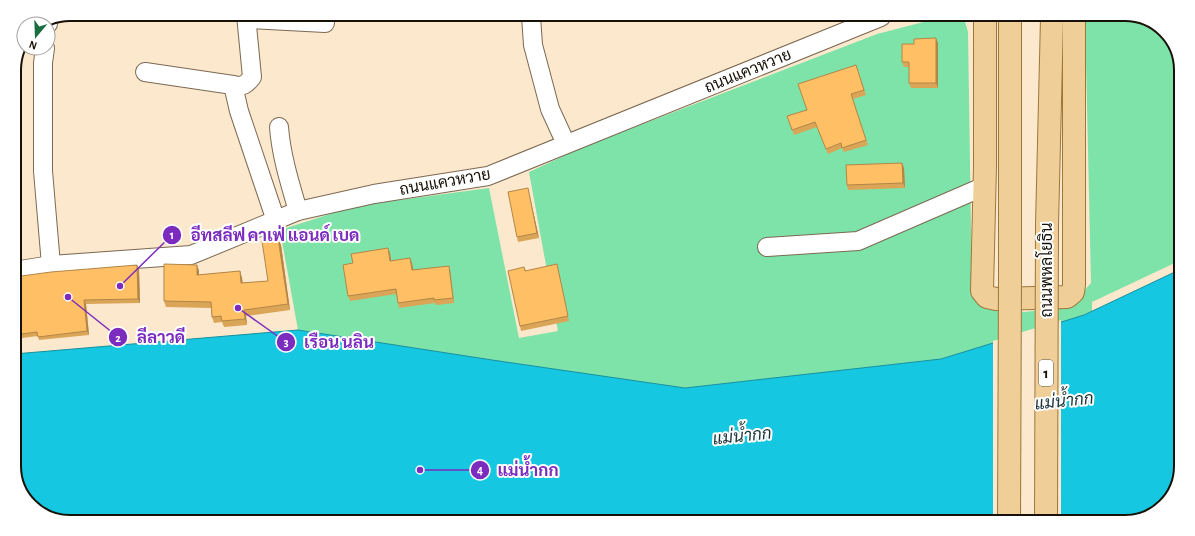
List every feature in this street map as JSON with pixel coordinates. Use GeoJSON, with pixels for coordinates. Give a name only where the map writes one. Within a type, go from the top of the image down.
{"type":"FeatureCollection","features":[{"type":"Feature","properties":{"kind":"main road"},"geometry":{"type":"LineString","coordinates":[[985,21],[985,186],[982,291],[987,297],[996,299],[1067,297],[1073,292],[1074,21]]}},
{"type":"Feature","properties":{"kind":"main road"},"geometry":{"type":"LineString","coordinates":[[1009,515],[1010,21]]}},
{"type":"Feature","properties":{"kind":"main road","name":"ถนนพหลโยธิน"},"geometry":{"type":"LineString","coordinates":[[1046,515],[1047,224],[1052,21]]}},
{"type":"Feature","properties":{"kind":"street"},"geometry":{"type":"LineString","coordinates":[[145,72],[240,86],[246,85],[252,77],[246,21]]}},
{"type":"Feature","properties":{"kind":"street"},"geometry":{"type":"LineString","coordinates":[[299,21],[326,23]]}},
{"type":"Feature","properties":{"kind":"street"},"geometry":{"type":"LineString","coordinates":[[531,21],[533,45],[550,109],[566,144]]}},
{"type":"Feature","properties":{"kind":"street","name":"ถนนแควหวาย"},"geometry":{"type":"LineString","coordinates":[[21,271],[51,265],[191,255],[298,211],[374,194],[488,176],[871,21]]}},
{"type":"Feature","properties":{"kind":"street"},"geometry":{"type":"LineString","coordinates":[[44,56],[43,171],[51,265]]}},
{"type":"Feature","properties":{"kind":"street"},"geometry":{"type":"LineString","coordinates":[[233,85],[239,111],[276,221]]}},
{"type":"Feature","properties":{"kind":"street"},"geometry":{"type":"LineString","coordinates":[[279,127],[284,158],[298,211]]}},
{"type":"Feature","properties":{"kind":"street"},"geometry":{"type":"LineString","coordinates":[[767,247],[858,241],[985,186]]}},
{"type":"Feature","properties":{"kind":"green space"},"geometry":{"type":"Polygon","coordinates":[[[927,21],[965,21],[968,32],[972,296],[995,309],[1025,312],[1062,307],[1078,297],[1091,283],[1085,21],[1134,22],[1155,31],[1166,43],[1174,67],[1174,263],[1092,302],[1092,311],[1084,315],[941,359],[685,388],[298,330],[280,230],[355,206],[489,188],[519,338],[558,331],[529,172],[588,145],[877,34],[927,21]]]}},
{"type":"Feature","properties":{"kind":"water"},"geometry":{"type":"Polygon","coordinates":[[[1174,272],[1173,475],[1166,493],[1157,503],[1146,510],[1131,515],[70,515],[51,511],[40,505],[29,493],[21,469],[21,353],[298,330],[685,388],[941,359],[1084,315],[1174,272]]]}},
{"type":"Feature","properties":{"kind":"pier"},"geometry":{"type":"Polygon","coordinates":[[[1061,320],[1061,515],[993,515],[993,341],[1061,320]]]}},
{"type":"Feature","properties":{"kind":"building"},"geometry":{"type":"Polygon","coordinates":[[[936,38],[936,83],[909,83],[909,62],[902,62],[902,44],[914,44],[914,39],[936,38]]]}},
{"type":"Feature","properties":{"kind":"building"},"geometry":{"type":"Polygon","coordinates":[[[856,65],[864,90],[851,94],[866,140],[842,148],[841,143],[826,149],[815,122],[792,130],[787,116],[807,110],[798,84],[856,65]]]}},
{"type":"Feature","properties":{"kind":"building"},"geometry":{"type":"Polygon","coordinates":[[[902,163],[903,183],[847,185],[846,165],[902,163]]]}},
{"type":"Feature","properties":{"kind":"building"},"geometry":{"type":"Polygon","coordinates":[[[528,188],[537,233],[517,237],[508,192],[528,188]]]}},
{"type":"Feature","properties":{"kind":"building"},"geometry":{"type":"Polygon","coordinates":[[[278,238],[288,304],[244,310],[245,319],[222,321],[221,316],[212,317],[211,302],[164,301],[164,264],[197,265],[197,275],[240,271],[241,283],[268,281],[262,241],[278,238]]]}},
{"type":"Feature","properties":{"kind":"building"},"geometry":{"type":"Polygon","coordinates":[[[388,248],[390,261],[410,258],[412,270],[449,266],[453,298],[434,300],[434,298],[398,303],[396,289],[348,296],[343,265],[353,263],[351,254],[388,248]]]}},
{"type":"Feature","properties":{"kind":"building"},"geometry":{"type":"Polygon","coordinates":[[[557,264],[568,316],[520,326],[508,271],[524,267],[525,271],[557,264]]]}},
{"type":"Feature","properties":{"kind":"building"},"geometry":{"type":"Polygon","coordinates":[[[137,265],[138,299],[84,300],[87,331],[38,337],[37,332],[21,334],[21,276],[137,265]]]}},
{"type":"Feature","properties":{"kind":"place","name":"อีทสลีฟ คาเฟ่ แอนด์ เบด"},"geometry":{"type":"Point","coordinates":[120,286]}},
{"type":"Feature","properties":{"kind":"place","name":"ลีลาวดี"},"geometry":{"type":"Point","coordinates":[68,297]}},
{"type":"Feature","properties":{"kind":"place","name":"เรือน นลิน"},"geometry":{"type":"Point","coordinates":[238,308]}},
{"type":"Feature","properties":{"kind":"place","name":"แม่น้ำกก"},"geometry":{"type":"Point","coordinates":[420,470]}}]}
